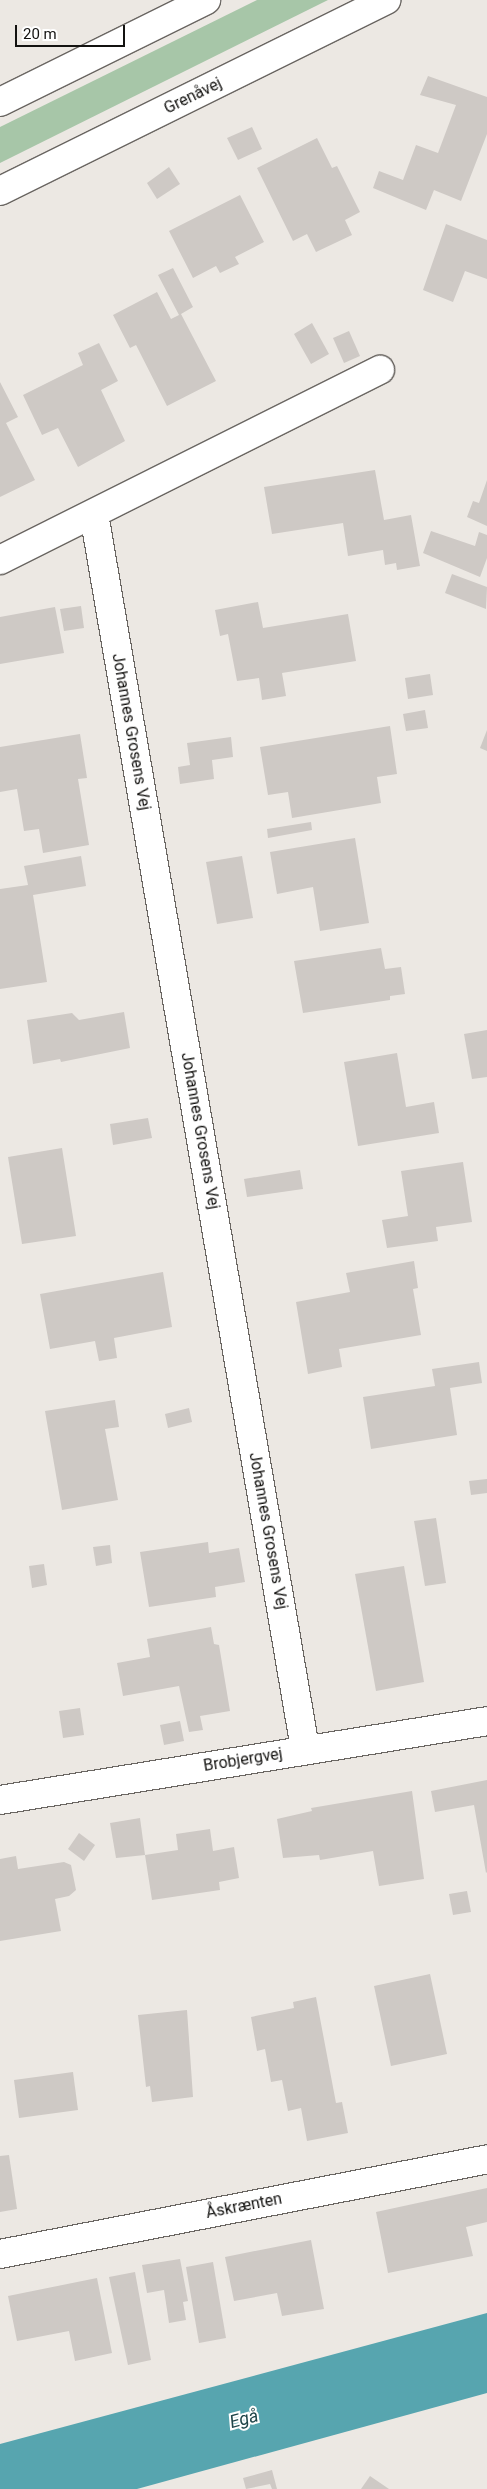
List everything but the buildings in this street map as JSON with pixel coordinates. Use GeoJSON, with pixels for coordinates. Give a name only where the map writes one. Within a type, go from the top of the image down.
{"type":"FeatureCollection","features":[{"type":"Feature","properties":{"kind":"street"},"geometry":{"type":"LineString","coordinates":[[0,102],[206,0]]}},
{"type":"Feature","properties":{"kind":"street","name":"Grenåvej"},"geometry":{"type":"LineString","coordinates":[[0,191],[386,0]]}},
{"type":"Feature","properties":{"kind":"street"},"geometry":{"type":"LineString","coordinates":[[0,560],[380,370]]}},
{"type":"Feature","properties":{"kind":"street","name":"Johannes Grosens Vej"},"geometry":{"type":"LineString","coordinates":[[94,514],[305,1749]]}},
{"type":"Feature","properties":{"kind":"street","name":"Brobjergvej"},"geometry":{"type":"LineString","coordinates":[[0,1800],[305,1749],[487,1721]]}},
{"type":"Feature","properties":{"kind":"street","name":"Åskrænten"},"geometry":{"type":"LineString","coordinates":[[0,2254],[487,2159]]}},
{"type":"Feature","properties":{"kind":"green space"},"geometry":{"type":"Polygon","coordinates":[[[257,0],[328,0],[0,163],[0,127],[257,0]]]}},
{"type":"Feature","properties":{"kind":"water","name":"Egå"},"geometry":{"type":"Polygon","coordinates":[[[487,2313],[487,2393],[137,2489],[0,2489],[0,2444],[487,2313]]]}}]}
